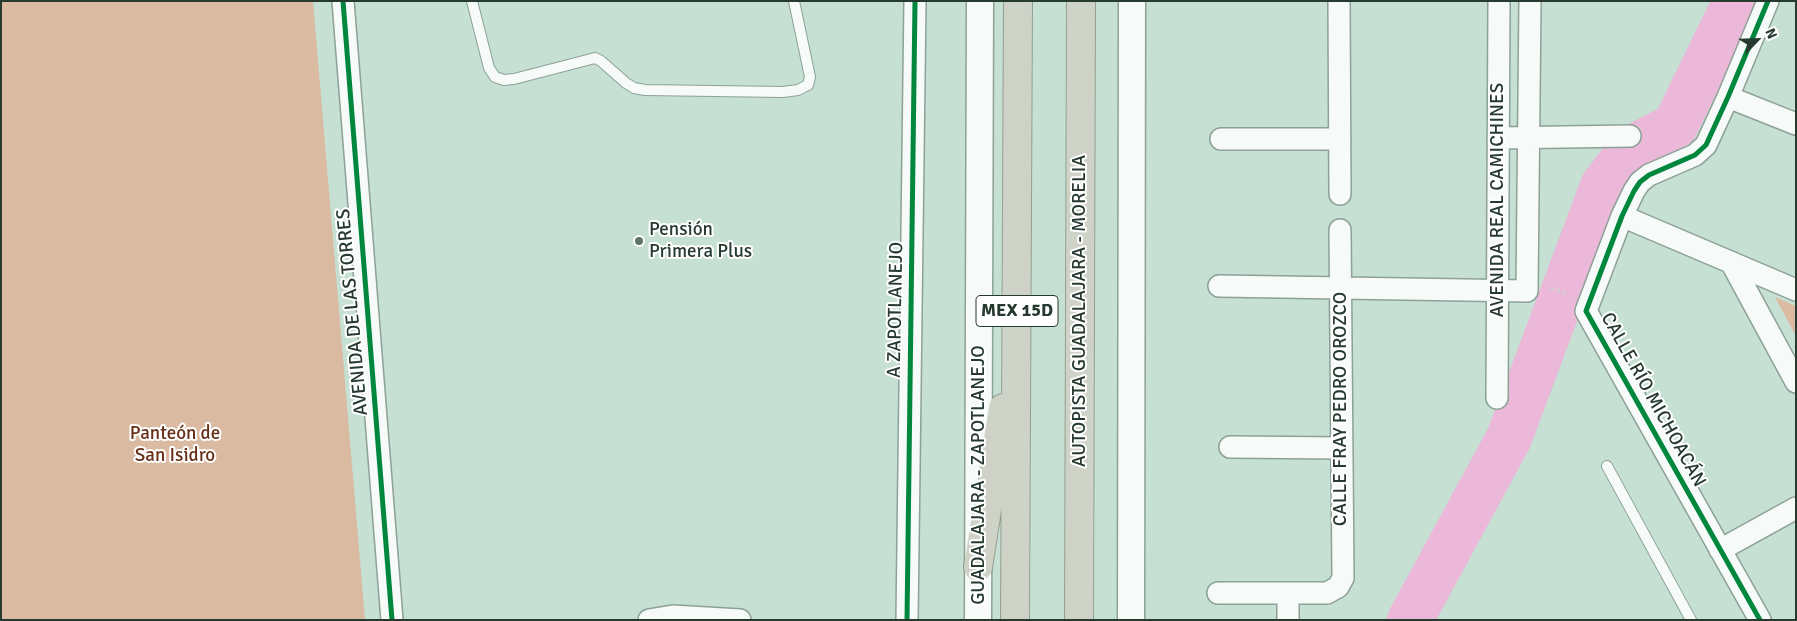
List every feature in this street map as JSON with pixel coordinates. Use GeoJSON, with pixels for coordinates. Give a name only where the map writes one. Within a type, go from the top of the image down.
{"type":"FeatureCollection","features":[{"type":"Feature","properties":{"kind":"highway","name":"MEX 15D"},"geometry":{"type":"LineString","coordinates":[[1015,620],[1018,1]]}},
{"type":"Feature","properties":{"kind":"highway","name":"AUTOPISTA GUADALAJARA - MORELIA"},"geometry":{"type":"LineString","coordinates":[[1078,620],[1081,1]]}},
{"type":"Feature","properties":{"kind":"highway"},"geometry":{"type":"LineString","coordinates":[[978,567],[1017,316]]}},
{"type":"Feature","properties":{"kind":"street","name":"AVENIDA DE LAS TORRES"},"geometry":{"type":"LineString","coordinates":[[343,1],[392,620]]}},
{"type":"Feature","properties":{"kind":"street","name":"A ZAPOTLANEJO"},"geometry":{"type":"LineString","coordinates":[[908,620],[916,1]]}},
{"type":"Feature","properties":{"kind":"street","name":"GUADALAJARA - ZAPOTLANEJO"},"geometry":{"type":"LineString","coordinates":[[978,620],[980,1]]}},
{"type":"Feature","properties":{"kind":"street"},"geometry":{"type":"LineString","coordinates":[[1131,620],[1132,1]]}},
{"type":"Feature","properties":{"kind":"street"},"geometry":{"type":"LineString","coordinates":[[1339,1],[1340,194]]}},
{"type":"Feature","properties":{"kind":"street","name":"AVENIDA REAL CAMICHINES"},"geometry":{"type":"LineString","coordinates":[[1497,398],[1499,1]]}},
{"type":"Feature","properties":{"kind":"street","name":"AVENIDA REAL CAMICHINES"},"geometry":{"type":"LineString","coordinates":[[1530,1],[1528,138],[1536,288]]}},
{"type":"Feature","properties":{"kind":"street","name":"CALLE RÍO MICHOACÁN"},"geometry":{"type":"LineString","coordinates":[[1760,620],[1586,311],[1622,216],[1634,191],[1649,174],[1695,155],[1706,145],[1768,1]]}},
{"type":"Feature","properties":{"kind":"street"},"geometry":{"type":"LineString","coordinates":[[1728,97],[1796,124]]}},
{"type":"Feature","properties":{"kind":"street"},"geometry":{"type":"LineString","coordinates":[[1498,138],[1630,136]]}},
{"type":"Feature","properties":{"kind":"street"},"geometry":{"type":"LineString","coordinates":[[1221,139],[1340,140]]}},
{"type":"Feature","properties":{"kind":"street"},"geometry":{"type":"LineString","coordinates":[[1622,216],[1796,290]]}},
{"type":"Feature","properties":{"kind":"street","name":"CALLE FRAY PEDRO OROZCO"},"geometry":{"type":"LineString","coordinates":[[1288,593],[1327,593],[1338,587],[1343,578],[1340,230]]}},
{"type":"Feature","properties":{"kind":"street"},"geometry":{"type":"LineString","coordinates":[[1730,262],[1796,382]]}},
{"type":"Feature","properties":{"kind":"street"},"geometry":{"type":"LineString","coordinates":[[1219,286],[1497,291],[1536,288]]}},
{"type":"Feature","properties":{"kind":"street"},"geometry":{"type":"LineString","coordinates":[[1230,447],[1341,448]]}},
{"type":"Feature","properties":{"kind":"street"},"geometry":{"type":"LineString","coordinates":[[1720,550],[1796,508]]}},
{"type":"Feature","properties":{"kind":"street"},"geometry":{"type":"LineString","coordinates":[[1218,593],[1288,593],[1288,620]]}},
{"type":"Feature","properties":{"kind":"street"},"geometry":{"type":"LineString","coordinates":[[649,620],[673,616],[740,620]]}},
{"type":"Feature","properties":{"kind":"lane"},"geometry":{"type":"LineString","coordinates":[[472,1],[489,68],[495,77],[504,80],[595,58],[626,83],[634,88],[644,90],[783,92],[798,90],[808,84],[810,77],[794,1]]}},
{"type":"Feature","properties":{"kind":"lane"},"geometry":{"type":"LineString","coordinates":[[1607,466],[1691,620]]}},
{"type":"Feature","properties":{"kind":"path"},"geometry":{"type":"LineString","coordinates":[[1536,288],[1571,296]]}},
{"type":"Feature","properties":{"kind":"green space","name":"Panteón de San Isidro"},"geometry":{"type":"Polygon","coordinates":[[[1,1],[313,1],[365,620],[1,620],[1,1]]]}},
{"type":"Feature","properties":{"kind":"green space"},"geometry":{"type":"Polygon","coordinates":[[[1775,297],[1796,306],[1796,336],[1775,297]]]}},
{"type":"Feature","properties":{"kind":"waterway"},"geometry":{"type":"LineString","coordinates":[[1410,620],[1509,438],[1603,186],[1632,148],[1675,126],[1736,1]]}},
{"type":"Feature","properties":{"kind":"cycle path"},"geometry":{"type":"LineString","coordinates":[[343,1],[392,620]]}},
{"type":"Feature","properties":{"kind":"cycle path"},"geometry":{"type":"LineString","coordinates":[[907,620],[915,1]]}},
{"type":"Feature","properties":{"kind":"cycle path"},"geometry":{"type":"LineString","coordinates":[[1760,620],[1586,311],[1622,216],[1640,182],[1649,175],[1695,155],[1706,145],[1768,1]]}},
{"type":"Feature","properties":{"kind":"place","name":"Pensión Primera Plus"},"geometry":{"type":"Point","coordinates":[639,241]}}]}
